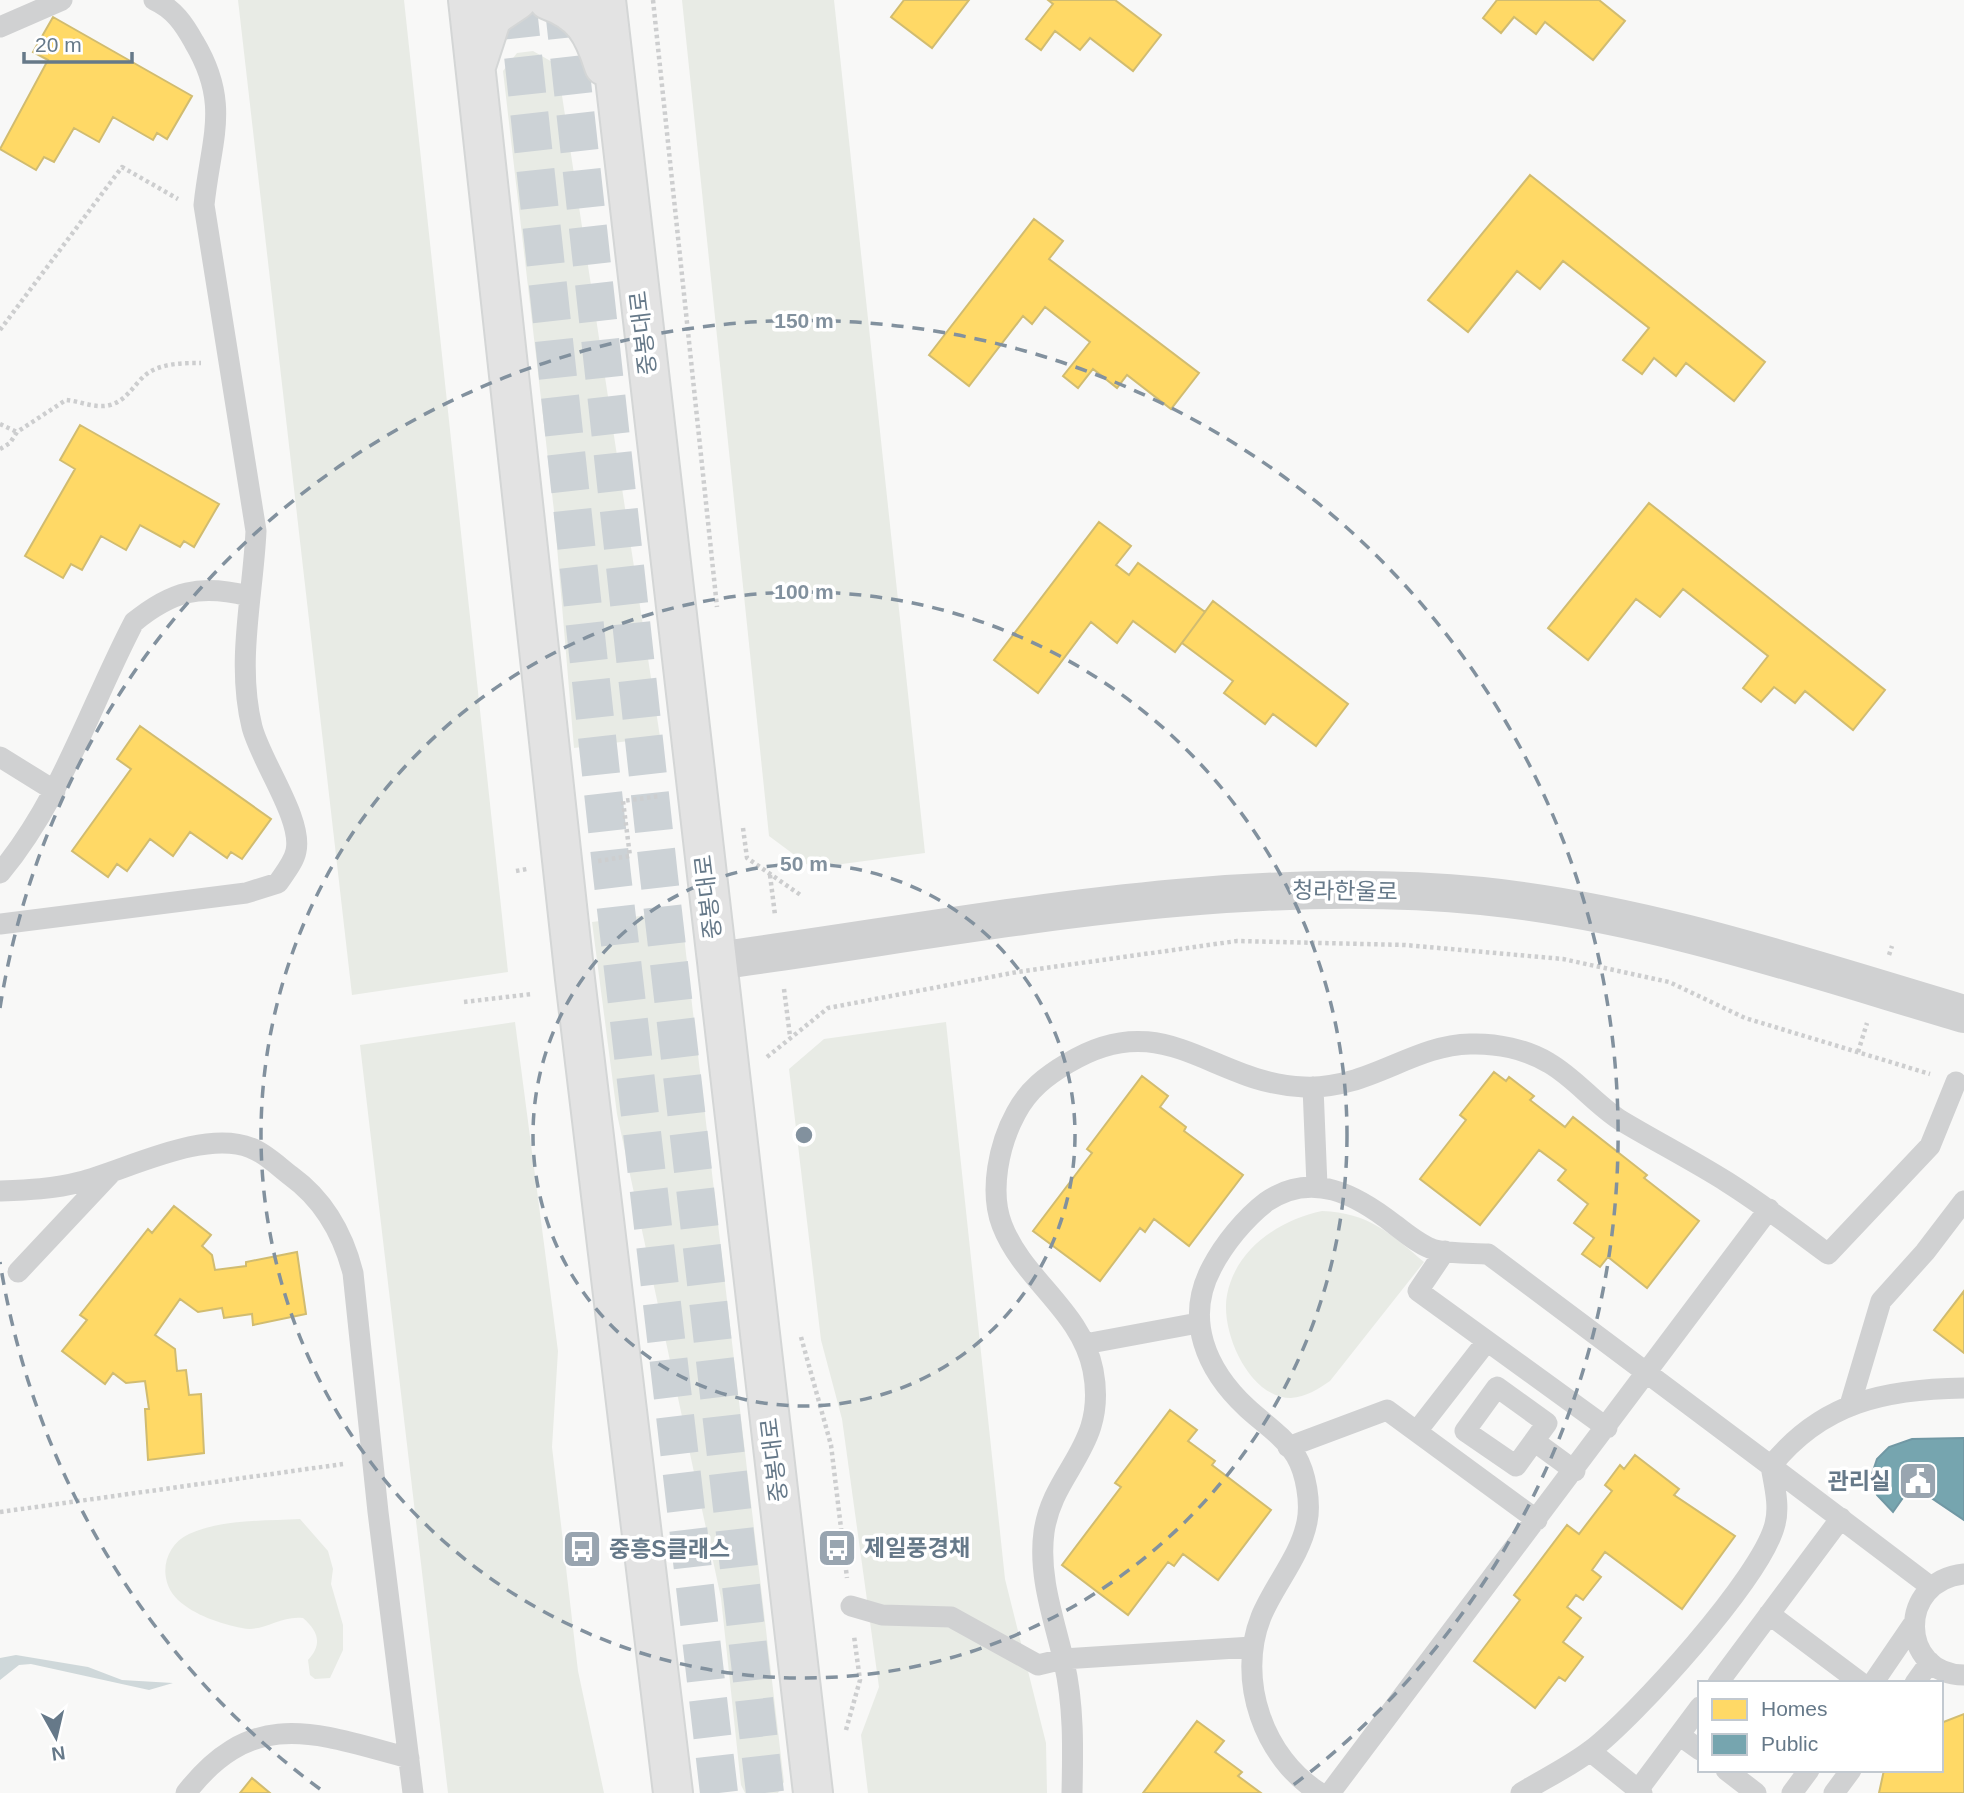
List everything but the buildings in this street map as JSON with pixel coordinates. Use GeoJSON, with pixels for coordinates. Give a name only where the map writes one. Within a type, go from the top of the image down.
{"type":"FeatureCollection","features":[{"type":"Feature","properties":{"kind":"main road"},"geometry":{"type":"LineString","coordinates":[[468,0],[577,993],[673,1793]]}},
{"type":"Feature","properties":{"kind":"main road"},"geometry":{"type":"LineString","coordinates":[[475,69],[492,17],[517,0]]}},
{"type":"Feature","properties":{"kind":"main road"},"geometry":{"type":"LineString","coordinates":[[548,0],[571,8],[589,29],[617,108]]}},
{"type":"Feature","properties":{"kind":"main road","name":"중봉대로"},"geometry":{"type":"LineString","coordinates":[[606,0],[813,1793]]}},
{"type":"Feature","properties":{"kind":"main road"},"geometry":{"type":"LineString","coordinates":[[663,1696],[699,1793]]}},
{"type":"Feature","properties":{"kind":"street","name":"청라한울로"},"geometry":{"type":"LineString","coordinates":[[716,961],[1224,893],[1413,892],[1481,896],[1618,916],[1681,931],[1964,1014]]}},
{"type":"Feature","properties":{"kind":"lane"},"geometry":{"type":"LineString","coordinates":[[0,27],[62,0]]}},
{"type":"Feature","properties":{"kind":"lane"},"geometry":{"type":"LineString","coordinates":[[0,924],[246,893],[278,883],[296,853],[297,828],[266,765],[252,728],[245,654],[248,596],[254,571],[256,531],[205,215],[209,155],[216,126],[217,94],[209,66],[179,16],[154,0]]}},
{"type":"Feature","properties":{"kind":"lane"},"geometry":{"type":"LineString","coordinates":[[0,873],[26,843],[55,791],[134,622],[156,604],[186,592],[222,589],[248,596]]}},
{"type":"Feature","properties":{"kind":"lane"},"geometry":{"type":"LineString","coordinates":[[0,757],[55,791]]}},
{"type":"Feature","properties":{"kind":"lane"},"geometry":{"type":"LineString","coordinates":[[1072,1793],[1073,1742],[1063,1659],[1047,1595],[1043,1536],[1048,1510],[1081,1455],[1093,1427],[1096,1400],[1093,1372],[1085,1344],[1071,1319],[1011,1245],[1000,1219],[998,1183],[1007,1130],[1036,1085],[1083,1054],[1115,1042],[1138,1039],[1166,1043],[1277,1084],[1313,1087],[1359,1081],[1442,1047],[1468,1043],[1496,1045],[1523,1051],[1549,1063],[1592,1101],[1769,1209],[1828,1254],[1930,1146],[1956,1082]]}},
{"type":"Feature","properties":{"kind":"lane"},"geometry":{"type":"LineString","coordinates":[[1313,1087],[1317,1186]]}},
{"type":"Feature","properties":{"kind":"lane"},"geometry":{"type":"LineString","coordinates":[[0,1191],[77,1183],[171,1151],[228,1144],[252,1148],[297,1181],[333,1221],[345,1244],[352,1273],[413,1793]]}},
{"type":"Feature","properties":{"kind":"lane"},"geometry":{"type":"LineString","coordinates":[[18,1272],[112,1172]]}},
{"type":"Feature","properties":{"kind":"lane"},"geometry":{"type":"LineString","coordinates":[[1320,1793],[1304,1783],[1267,1738],[1253,1678],[1252,1647],[1261,1617],[1304,1536],[1309,1512],[1305,1482],[1296,1456],[1223,1383],[1206,1353],[1198,1324],[1206,1277],[1219,1253],[1266,1203],[1291,1190],[1317,1186],[1336,1188],[1359,1199],[1434,1250],[1488,1254],[1931,1587]]}},
{"type":"Feature","properties":{"kind":"lane"},"geometry":{"type":"LineString","coordinates":[[1850,1405],[1881,1301],[1925,1252],[1964,1201]]}},
{"type":"Feature","properties":{"kind":"lane"},"geometry":{"type":"LineString","coordinates":[[1329,1793],[1575,1471],[1769,1209]]}},
{"type":"Feature","properties":{"kind":"lane"},"geometry":{"type":"LineString","coordinates":[[1445,1251],[1418,1291],[1607,1428]]}},
{"type":"Feature","properties":{"kind":"lane"},"geometry":{"type":"LineString","coordinates":[[1085,1344],[1198,1324]]}},
{"type":"Feature","properties":{"kind":"lane"},"geometry":{"type":"LineString","coordinates":[[1417,1431],[1487,1341]]}},
{"type":"Feature","properties":{"kind":"lane"},"geometry":{"type":"LineString","coordinates":[[1525,1406],[1542,1381]]}},
{"type":"Feature","properties":{"kind":"lane"},"geometry":{"type":"LineString","coordinates":[[1497,1387],[1525,1406],[1547,1423],[1516,1466],[1465,1431],[1497,1387]]}},
{"type":"Feature","properties":{"kind":"lane"},"geometry":{"type":"LineString","coordinates":[[1451,1388],[1480,1410]]}},
{"type":"Feature","properties":{"kind":"lane"},"geometry":{"type":"LineString","coordinates":[[1521,1793],[1590,1751],[1677,1664],[1747,1577],[1776,1524],[1771,1465],[1788,1445],[1815,1423],[1850,1405],[1911,1391],[1964,1388]]}},
{"type":"Feature","properties":{"kind":"lane"},"geometry":{"type":"LineString","coordinates":[[1288,1447],[1387,1410],[1537,1520]]}},
{"type":"Feature","properties":{"kind":"lane"},"geometry":{"type":"LineString","coordinates":[[1534,1441],[1575,1471]]}},
{"type":"Feature","properties":{"kind":"lane"},"geometry":{"type":"LineString","coordinates":[[1475,1475],[1493,1450]]}},
{"type":"Feature","properties":{"kind":"lane"},"geometry":{"type":"LineString","coordinates":[[1719,1681],[1841,1518]]}},
{"type":"Feature","properties":{"kind":"lane"},"geometry":{"type":"LineString","coordinates":[[1964,1574],[1945,1578],[1931,1587],[1917,1606],[1914,1623],[1920,1649],[1930,1662],[1944,1671],[1964,1675]]}},
{"type":"Feature","properties":{"kind":"lane"},"geometry":{"type":"LineString","coordinates":[[851,1606],[883,1615],[951,1617],[1038,1665],[1063,1659],[1252,1647]]}},
{"type":"Feature","properties":{"kind":"lane"},"geometry":{"type":"LineString","coordinates":[[1769,1614],[1858,1681]]}},
{"type":"Feature","properties":{"kind":"lane"},"geometry":{"type":"LineString","coordinates":[[1874,1681],[1914,1623]]}},
{"type":"Feature","properties":{"kind":"lane"},"geometry":{"type":"LineString","coordinates":[[1916,1681],[1930,1662]]}},
{"type":"Feature","properties":{"kind":"lane"},"geometry":{"type":"LineString","coordinates":[[1590,1751],[1639,1791],[1698,1710]]}},
{"type":"Feature","properties":{"kind":"lane"},"geometry":{"type":"LineString","coordinates":[[186,1793],[216,1761],[254,1738],[281,1732],[336,1737],[409,1758]]}},
{"type":"Feature","properties":{"kind":"lane"},"geometry":{"type":"LineString","coordinates":[[1679,1735],[1698,1749]]}},
{"type":"Feature","properties":{"kind":"lane"},"geometry":{"type":"LineString","coordinates":[[1729,1772],[1756,1793]]}},
{"type":"Feature","properties":{"kind":"lane"},"geometry":{"type":"LineString","coordinates":[[1792,1793],[1808,1772]]}},
{"type":"Feature","properties":{"kind":"lane"},"geometry":{"type":"LineString","coordinates":[[1834,1793],[1850,1772]]}},
{"type":"Feature","properties":{"kind":"path"},"geometry":{"type":"LineString","coordinates":[[653,0],[718,611]]}},
{"type":"Feature","properties":{"kind":"path"},"geometry":{"type":"LineString","coordinates":[[0,330],[122,167],[205,215]]}},
{"type":"Feature","properties":{"kind":"path"},"geometry":{"type":"LineString","coordinates":[[0,449],[10,443],[17,432],[66,400],[94,406],[109,405],[123,399],[145,375],[163,366],[203,363],[229,366]]}},
{"type":"Feature","properties":{"kind":"path"},"geometry":{"type":"LineString","coordinates":[[0,424],[17,432]]}},
{"type":"Feature","properties":{"kind":"path"},"geometry":{"type":"LineString","coordinates":[[586,863],[630,856],[623,801],[667,795]]}},
{"type":"Feature","properties":{"kind":"path"},"geometry":{"type":"LineString","coordinates":[[742,822],[747,858],[802,895]]}},
{"type":"Feature","properties":{"kind":"path"},"geometry":{"type":"LineString","coordinates":[[769,1070],[767,1057],[828,1008],[1017,972],[1237,941],[1405,945],[1563,959],[1669,982],[1745,1018],[1956,1082]]}},
{"type":"Feature","properties":{"kind":"path"},"geometry":{"type":"LineString","coordinates":[[464,1002],[532,994]]}},
{"type":"Feature","properties":{"kind":"path"},"geometry":{"type":"LineString","coordinates":[[799,1330],[831,1445],[860,1680],[844,1736]]}},
{"type":"Feature","properties":{"kind":"path"},"geometry":{"type":"LineString","coordinates":[[0,1513],[372,1460]]}},
{"type":"Feature","properties":{"kind":"shaded area"},"geometry":{"type":"Polygon","coordinates":[[[238,0],[404,0],[508,972],[352,995],[238,0]]]}},
{"type":"Feature","properties":{"kind":"shaded area"},"geometry":{"type":"Polygon","coordinates":[[[682,0],[834,0],[925,853],[812,868],[769,836],[682,0]]]}},
{"type":"Feature","properties":{"kind":"shaded area"},"geometry":{"type":"Polygon","coordinates":[[[533,51],[554,63],[561,89],[660,737],[574,748],[554,511],[503,71],[517,53],[533,51]]]}},
{"type":"Feature","properties":{"kind":"shaded area"},"geometry":{"type":"Polygon","coordinates":[[[681,911],[784,1782],[778,1793],[745,1793],[741,1785],[721,1598],[617,1114],[592,922],[681,911]]]}},
{"type":"Feature","properties":{"kind":"shaded area"},"geometry":{"type":"Polygon","coordinates":[[[515,1022],[558,1351],[552,1447],[578,1671],[604,1793],[448,1793],[360,1045],[515,1022]]]}},
{"type":"Feature","properties":{"kind":"shaded area"},"geometry":{"type":"Polygon","coordinates":[[[946,1022],[1005,1579],[1046,1743],[1047,1793],[868,1793],[861,1735],[879,1687],[842,1419],[821,1340],[789,1069],[824,1039],[946,1022]]]}},
{"type":"Feature","properties":{"kind":"shaded area"},"geometry":{"type":"Polygon","coordinates":[[[1322,1211],[1353,1216],[1378,1226],[1424,1262],[1330,1381],[1302,1396],[1291,1398],[1276,1395],[1262,1387],[1250,1375],[1241,1360],[1228,1326],[1227,1295],[1240,1263],[1262,1239],[1291,1221],[1322,1211]]]}},
{"type":"Feature","properties":{"kind":"shaded area"},"geometry":{"type":"Polygon","coordinates":[[[300,1519],[328,1551],[333,1569],[331,1584],[343,1625],[343,1650],[330,1678],[315,1679],[310,1675],[308,1660],[316,1649],[317,1638],[303,1618],[287,1619],[250,1629],[217,1621],[192,1610],[178,1600],[171,1592],[165,1573],[173,1547],[189,1534],[229,1523],[300,1519]]]}},
{"type":"Feature","properties":{"kind":"shaded area"},"geometry":{"type":"Polygon","coordinates":[[[16,1655],[88,1667],[122,1680],[173,1683],[149,1690],[31,1664],[19,1665],[0,1680],[0,1658],[16,1655]]]}},
{"type":"Feature","properties":{"kind":"tunnel"},"geometry":{"type":"LineString","coordinates":[[517,0],[612,875],[719,1793]]}},
{"type":"Feature","properties":{"kind":"tunnel"},"geometry":{"type":"LineString","coordinates":[[563,0],[659,877],[765,1793]]}},
{"type":"Feature","properties":{"kind":"place","name":"관리실"},"geometry":{"type":"Point","coordinates":[1918,1481]}},
{"type":"Feature","properties":{"kind":"place","name":"제일풍경채"},"geometry":{"type":"Point","coordinates":[837,1548]}},
{"type":"Feature","properties":{"kind":"place","name":"중흥S클래스"},"geometry":{"type":"Point","coordinates":[582,1549]}}]}
